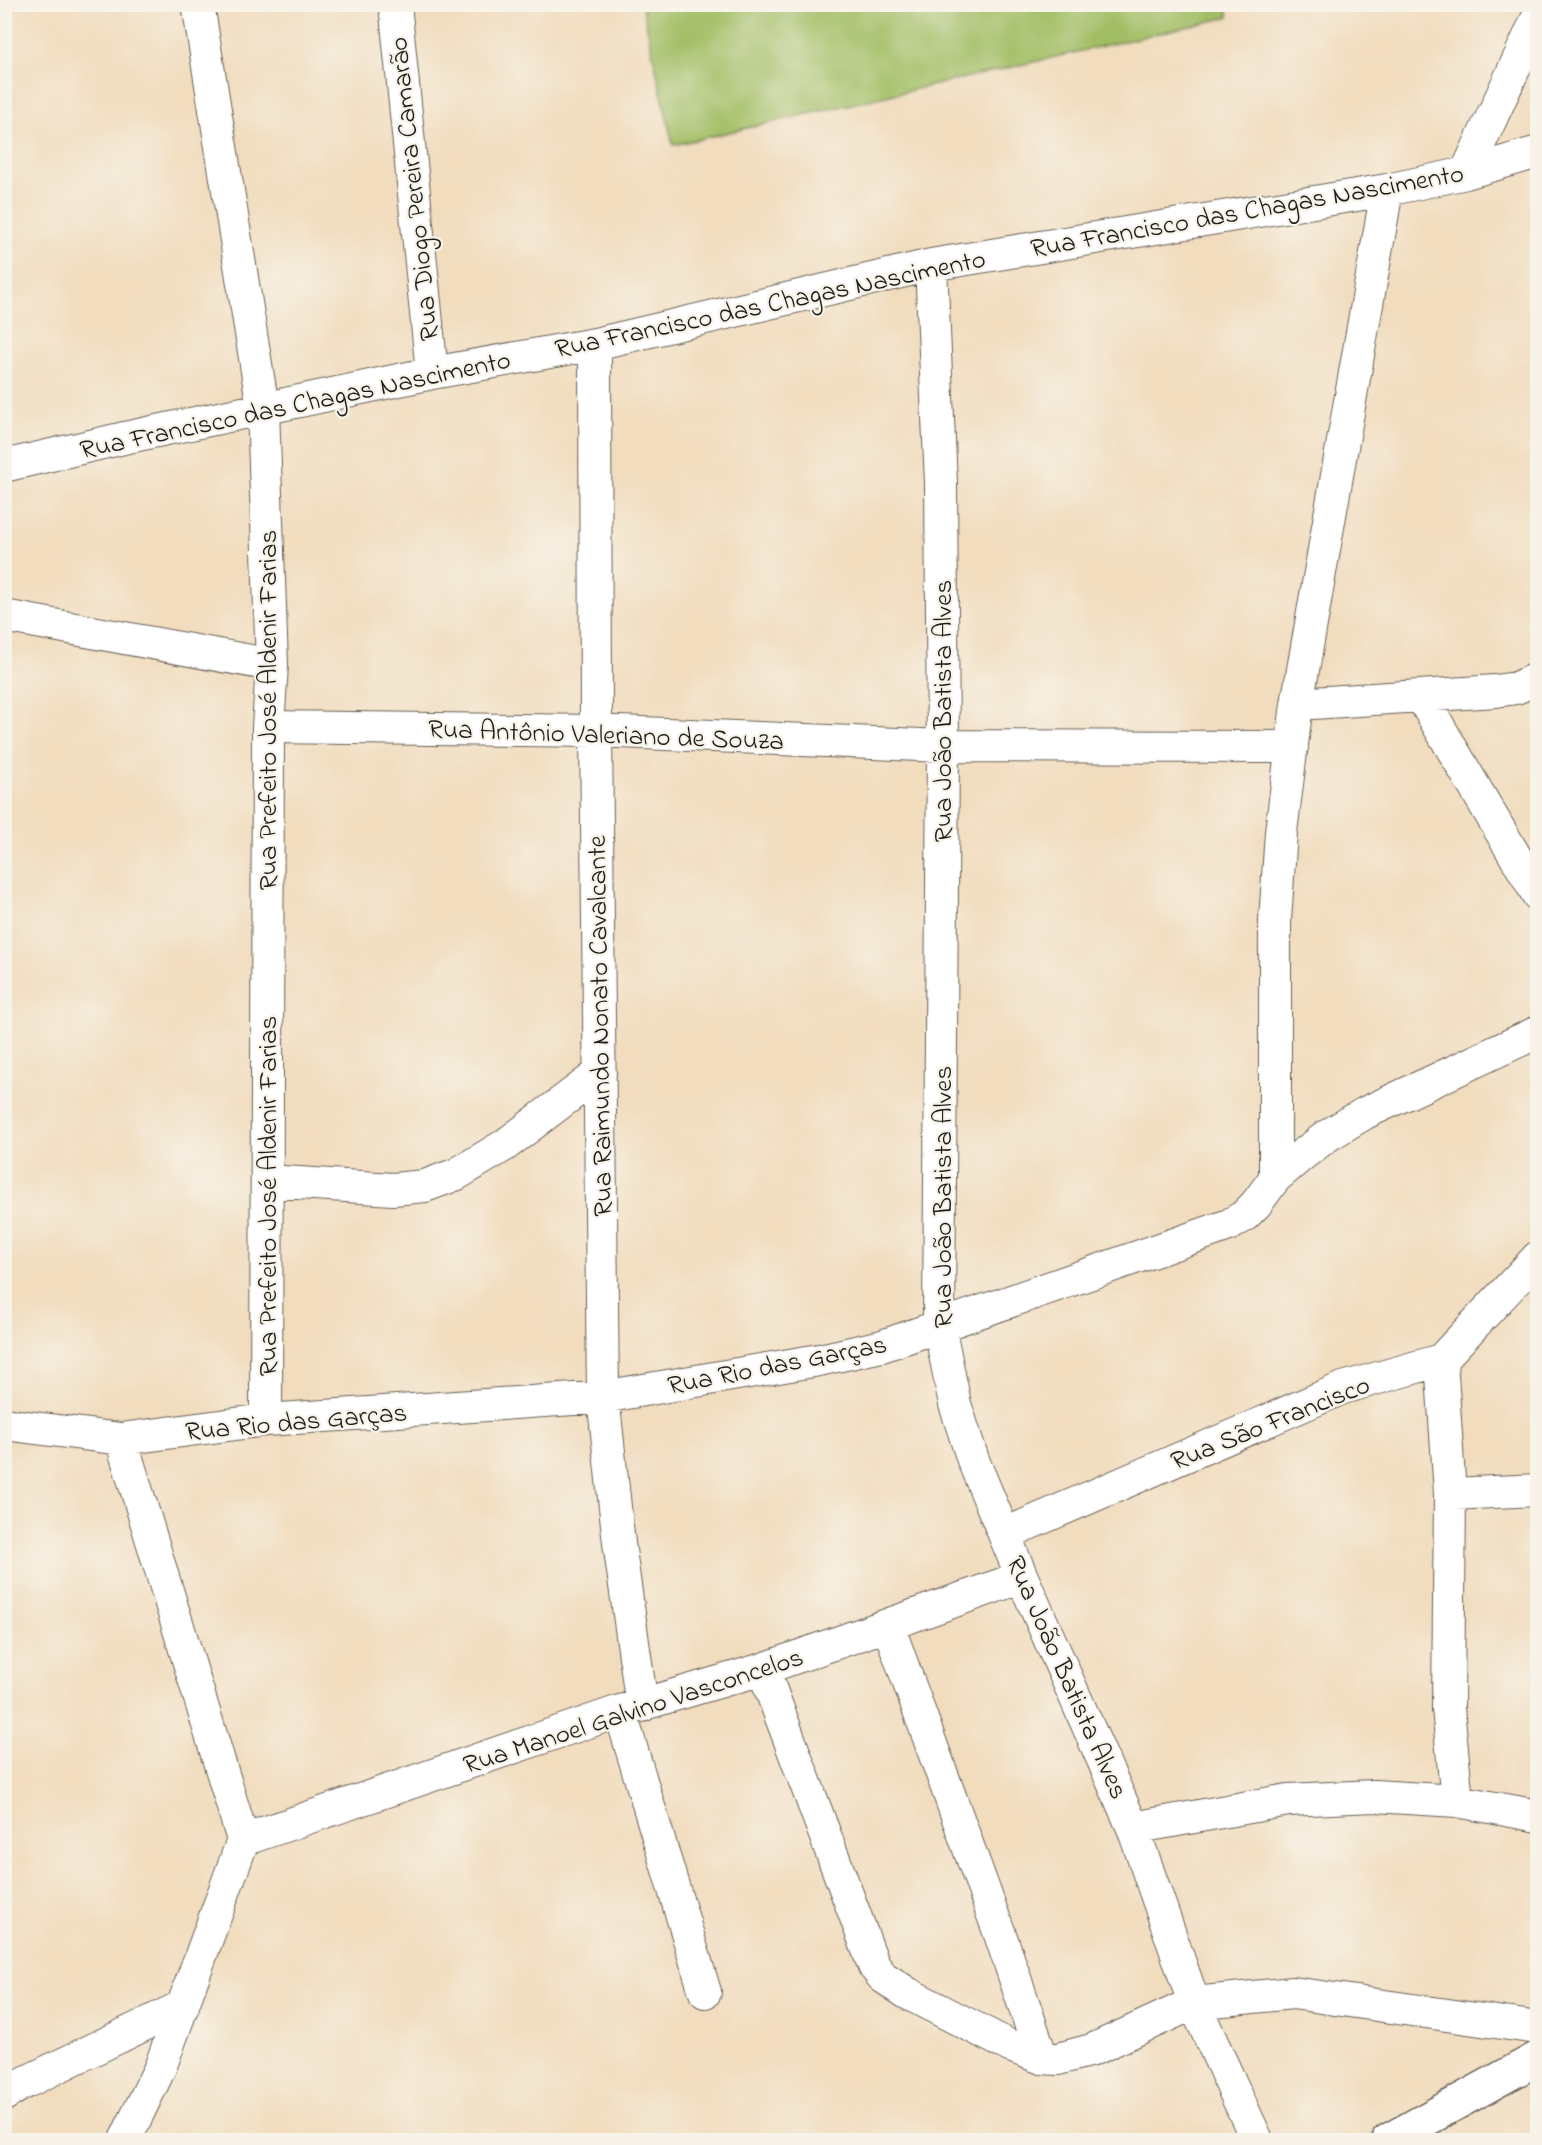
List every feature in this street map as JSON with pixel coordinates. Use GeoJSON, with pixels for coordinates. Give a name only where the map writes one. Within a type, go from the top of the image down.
{"type":"FeatureCollection","features":[{"type":"Feature","properties":{"kind":"street","name":"Rua Prefeito José Aldenir Farias"},"geometry":{"type":"LineString","coordinates":[[198,4],[263,408],[272,665],[268,727],[266,1420]]}},
{"type":"Feature","properties":{"kind":"street","name":"Rua Diogo Pereira Camarão"},"geometry":{"type":"LineString","coordinates":[[395,4],[432,373]]}},
{"type":"Feature","properties":{"kind":"street"},"geometry":{"type":"LineString","coordinates":[[1466,173],[1538,17]]}},
{"type":"Feature","properties":{"kind":"street","name":"Rua Francisco das Chagas Nascimento"},"geometry":{"type":"LineString","coordinates":[[4,466],[432,373],[595,344],[931,265],[1387,190],[1466,173],[1538,152]]}},
{"type":"Feature","properties":{"kind":"street"},"geometry":{"type":"LineString","coordinates":[[1275,1178],[1275,921],[1281,832],[1298,704],[1387,190]]}},
{"type":"Feature","properties":{"kind":"street","name":"Rua João Batista Alves"},"geometry":{"type":"LineString","coordinates":[[931,265],[941,483],[943,746],[939,1325],[959,1415],[974,1460],[1022,1577],[1133,1828],[1194,2003],[1257,2140]]}},
{"type":"Feature","properties":{"kind":"street","name":"Rua Raimundo Nonato Cavalcante"},"geometry":{"type":"LineString","coordinates":[[595,344],[596,731],[603,1397],[620,1543],[631,1708],[705,1992]]}},
{"type":"Feature","properties":{"kind":"street"},"geometry":{"type":"LineString","coordinates":[[4,616],[272,665]]}},
{"type":"Feature","properties":{"kind":"street"},"geometry":{"type":"LineString","coordinates":[[1298,704],[1516,688],[1538,678]]}},
{"type":"Feature","properties":{"kind":"street"},"geometry":{"type":"LineString","coordinates":[[1421,696],[1538,896]]}},
{"type":"Feature","properties":{"kind":"street","name":"Rua Antônio Valeriano de Souza"},"geometry":{"type":"LineString","coordinates":[[268,727],[596,731],[943,746],[1292,747]]}},
{"type":"Feature","properties":{"kind":"street","name":"Rua Rio das Garças"},"geometry":{"type":"LineString","coordinates":[[4,1424],[121,1439],[266,1420],[603,1397],[819,1360],[882,1346],[1229,1224],[1256,1204],[1275,1178],[1327,1136],[1365,1113],[1538,1032]]}},
{"type":"Feature","properties":{"kind":"street"},"geometry":{"type":"LineString","coordinates":[[267,1181],[393,1190],[425,1186],[457,1174],[505,1145],[600,1073]]}},
{"type":"Feature","properties":{"kind":"street"},"geometry":{"type":"LineString","coordinates":[[1457,1801],[1448,1708],[1450,1494],[1441,1360],[1538,1257]]}},
{"type":"Feature","properties":{"kind":"street","name":"Rua São Francisco"},"geometry":{"type":"LineString","coordinates":[[1005,1534],[1343,1388],[1441,1360]]}},
{"type":"Feature","properties":{"kind":"street"},"geometry":{"type":"LineString","coordinates":[[121,1439],[243,1840],[160,2068],[125,2140]]}},
{"type":"Feature","properties":{"kind":"street"},"geometry":{"type":"LineString","coordinates":[[1450,1494],[1538,1490]]}},
{"type":"Feature","properties":{"kind":"street","name":"Rua Manoel Galvino Vasconcelos"},"geometry":{"type":"LineString","coordinates":[[243,1840],[631,1708],[763,1669],[1022,1577]]}},
{"type":"Feature","properties":{"kind":"street"},"geometry":{"type":"LineString","coordinates":[[888,1625],[1002,1940],[1042,2058]]}},
{"type":"Feature","properties":{"kind":"street"},"geometry":{"type":"LineString","coordinates":[[763,1669],[874,1966],[883,1977],[907,1993],[1010,2046],[1042,2058],[1058,2059],[1092,2050],[1194,2003],[1293,1993],[1538,2028]]}},
{"type":"Feature","properties":{"kind":"street"},"geometry":{"type":"LineString","coordinates":[[1133,1828],[1288,1800],[1374,1796],[1457,1801],[1538,1816]]}},
{"type":"Feature","properties":{"kind":"street"},"geometry":{"type":"LineString","coordinates":[[4,2095],[20,2085],[183,2006]]}},
{"type":"Feature","properties":{"kind":"street"},"geometry":{"type":"LineString","coordinates":[[1389,2140],[1538,2058]]}},
{"type":"Feature","properties":{"kind":"green space"},"geometry":{"type":"Polygon","coordinates":[[[1226,4],[1229,17],[673,145],[642,5],[1226,4]]]}}]}
